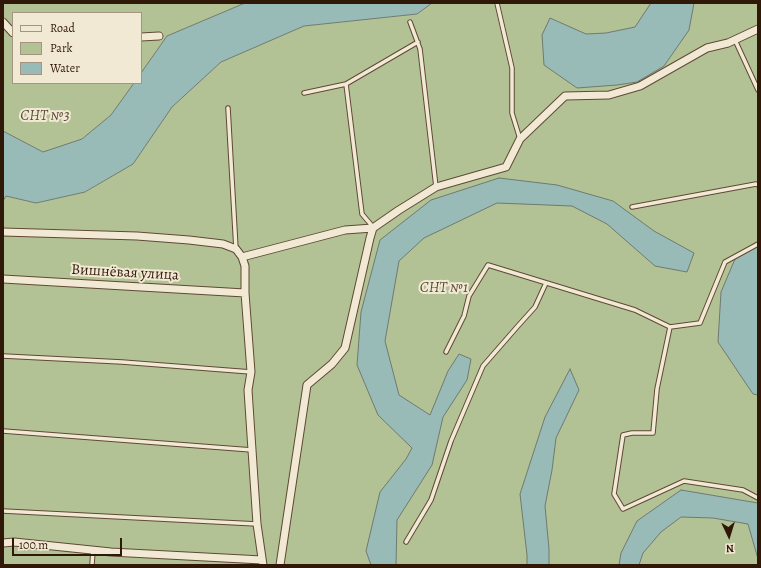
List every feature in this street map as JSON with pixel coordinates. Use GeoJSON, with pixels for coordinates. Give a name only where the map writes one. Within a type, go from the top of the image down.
{"type":"FeatureCollection","features":[{"type":"Feature","properties":{"kind":"street"},"geometry":{"type":"LineString","coordinates":[[3,22],[12,32]]}},
{"type":"Feature","properties":{"kind":"street"},"geometry":{"type":"LineString","coordinates":[[242,256],[345,230],[373,228],[436,187],[506,167],[520,139],[565,96],[609,95],[640,86],[707,48],[728,43],[758,29]]}},
{"type":"Feature","properties":{"kind":"street"},"geometry":{"type":"LineString","coordinates":[[142,37],[160,36]]}},
{"type":"Feature","properties":{"kind":"street"},"geometry":{"type":"LineString","coordinates":[[280,565],[308,385],[332,364],[345,348],[373,228]]}},
{"type":"Feature","properties":{"kind":"street"},"geometry":{"type":"LineString","coordinates":[[3,232],[144,236],[189,240],[223,244],[236,249],[242,256],[245,266],[245,293],[251,372],[248,390],[257,524],[262,563],[119,553],[14,542],[3,543]]}},
{"type":"Feature","properties":{"kind":"street","name":"Вишнёвая улица"},"geometry":{"type":"LineString","coordinates":[[3,279],[245,293]]}},
{"type":"Feature","properties":{"kind":"lane"},"geometry":{"type":"LineString","coordinates":[[497,3],[512,68],[512,113],[520,139]]}},
{"type":"Feature","properties":{"kind":"lane"},"geometry":{"type":"LineString","coordinates":[[410,22],[420,49],[436,187]]}},
{"type":"Feature","properties":{"kind":"lane"},"geometry":{"type":"LineString","coordinates":[[735,40],[758,90]]}},
{"type":"Feature","properties":{"kind":"lane"},"geometry":{"type":"LineString","coordinates":[[304,93],[346,84],[418,42]]}},
{"type":"Feature","properties":{"kind":"lane"},"geometry":{"type":"LineString","coordinates":[[346,84],[362,214],[373,228]]}},
{"type":"Feature","properties":{"kind":"lane"},"geometry":{"type":"LineString","coordinates":[[228,108],[236,249]]}},
{"type":"Feature","properties":{"kind":"lane"},"geometry":{"type":"LineString","coordinates":[[632,207],[756,184],[758,185]]}},
{"type":"Feature","properties":{"kind":"lane"},"geometry":{"type":"LineString","coordinates":[[446,352],[464,316],[469,296],[488,266],[635,310],[670,327],[700,323],[725,262],[758,244]]}},
{"type":"Feature","properties":{"kind":"lane"},"geometry":{"type":"LineString","coordinates":[[406,542],[431,500],[451,441],[482,366],[535,307],[546,283]]}},
{"type":"Feature","properties":{"kind":"lane"},"geometry":{"type":"LineString","coordinates":[[670,327],[657,390],[653,433],[632,433],[623,435],[614,494],[623,509],[684,481],[743,490],[758,498]]}},
{"type":"Feature","properties":{"kind":"lane"},"geometry":{"type":"LineString","coordinates":[[3,356],[122,362],[251,372]]}},
{"type":"Feature","properties":{"kind":"lane"},"geometry":{"type":"LineString","coordinates":[[3,432],[252,450]]}},
{"type":"Feature","properties":{"kind":"lane"},"geometry":{"type":"LineString","coordinates":[[3,511],[257,524]]}},
{"type":"Feature","properties":{"kind":"lane"},"geometry":{"type":"LineString","coordinates":[[92,565],[94,550]]}},
{"type":"Feature","properties":{"kind":"green space","name":"СНТ №3"},"geometry":{"type":"Polygon","coordinates":[[[3,3],[245,3],[167,36],[142,72],[142,12],[12,12],[12,84],[133,84],[111,115],[82,139],[43,152],[3,131],[3,3]]]}},
{"type":"Feature","properties":{"kind":"green space","name":"СНТ №1"},"geometry":{"type":"Polygon","coordinates":[[[432,3],[758,3],[758,246],[735,259],[752,394],[758,395],[758,565],[3,565],[3,201],[6,196],[36,203],[86,192],[133,164],[172,107],[221,62],[304,26],[417,14],[432,3]]]}},
{"type":"Feature","properties":{"kind":"water"},"geometry":{"type":"Polygon","coordinates":[[[245,3],[432,3],[417,14],[304,26],[221,62],[172,107],[133,164],[85,192],[36,203],[6,196],[3,201],[3,131],[43,152],[82,139],[111,115],[133,84],[142,84],[142,72],[167,36],[245,3]]]}},
{"type":"Feature","properties":{"kind":"water"},"geometry":{"type":"Polygon","coordinates":[[[651,3],[694,3],[689,30],[664,66],[637,82],[577,88],[544,65],[542,35],[550,18],[586,34],[606,33],[635,27],[651,3]]]}},
{"type":"Feature","properties":{"kind":"water"},"geometry":{"type":"Polygon","coordinates":[[[499,178],[557,185],[613,201],[654,231],[694,253],[687,272],[655,266],[607,224],[572,206],[497,203],[424,238],[399,261],[385,341],[399,395],[430,415],[448,371],[459,354],[471,359],[467,380],[443,417],[432,465],[397,520],[396,565],[371,565],[366,551],[380,492],[406,459],[412,448],[378,415],[357,365],[361,312],[380,240],[431,200],[499,178]]]}},
{"type":"Feature","properties":{"kind":"water"},"geometry":{"type":"Polygon","coordinates":[[[758,246],[758,395],[753,394],[718,342],[721,292],[735,259],[758,246]]]}},
{"type":"Feature","properties":{"kind":"water"},"geometry":{"type":"Polygon","coordinates":[[[570,369],[579,390],[556,438],[545,506],[549,565],[527,565],[520,494],[545,417],[570,369]]]}},
{"type":"Feature","properties":{"kind":"water"},"geometry":{"type":"Polygon","coordinates":[[[681,490],[758,503],[758,559],[748,524],[713,518],[681,517],[661,532],[643,553],[639,565],[619,565],[621,553],[637,521],[681,490]]]}}]}
